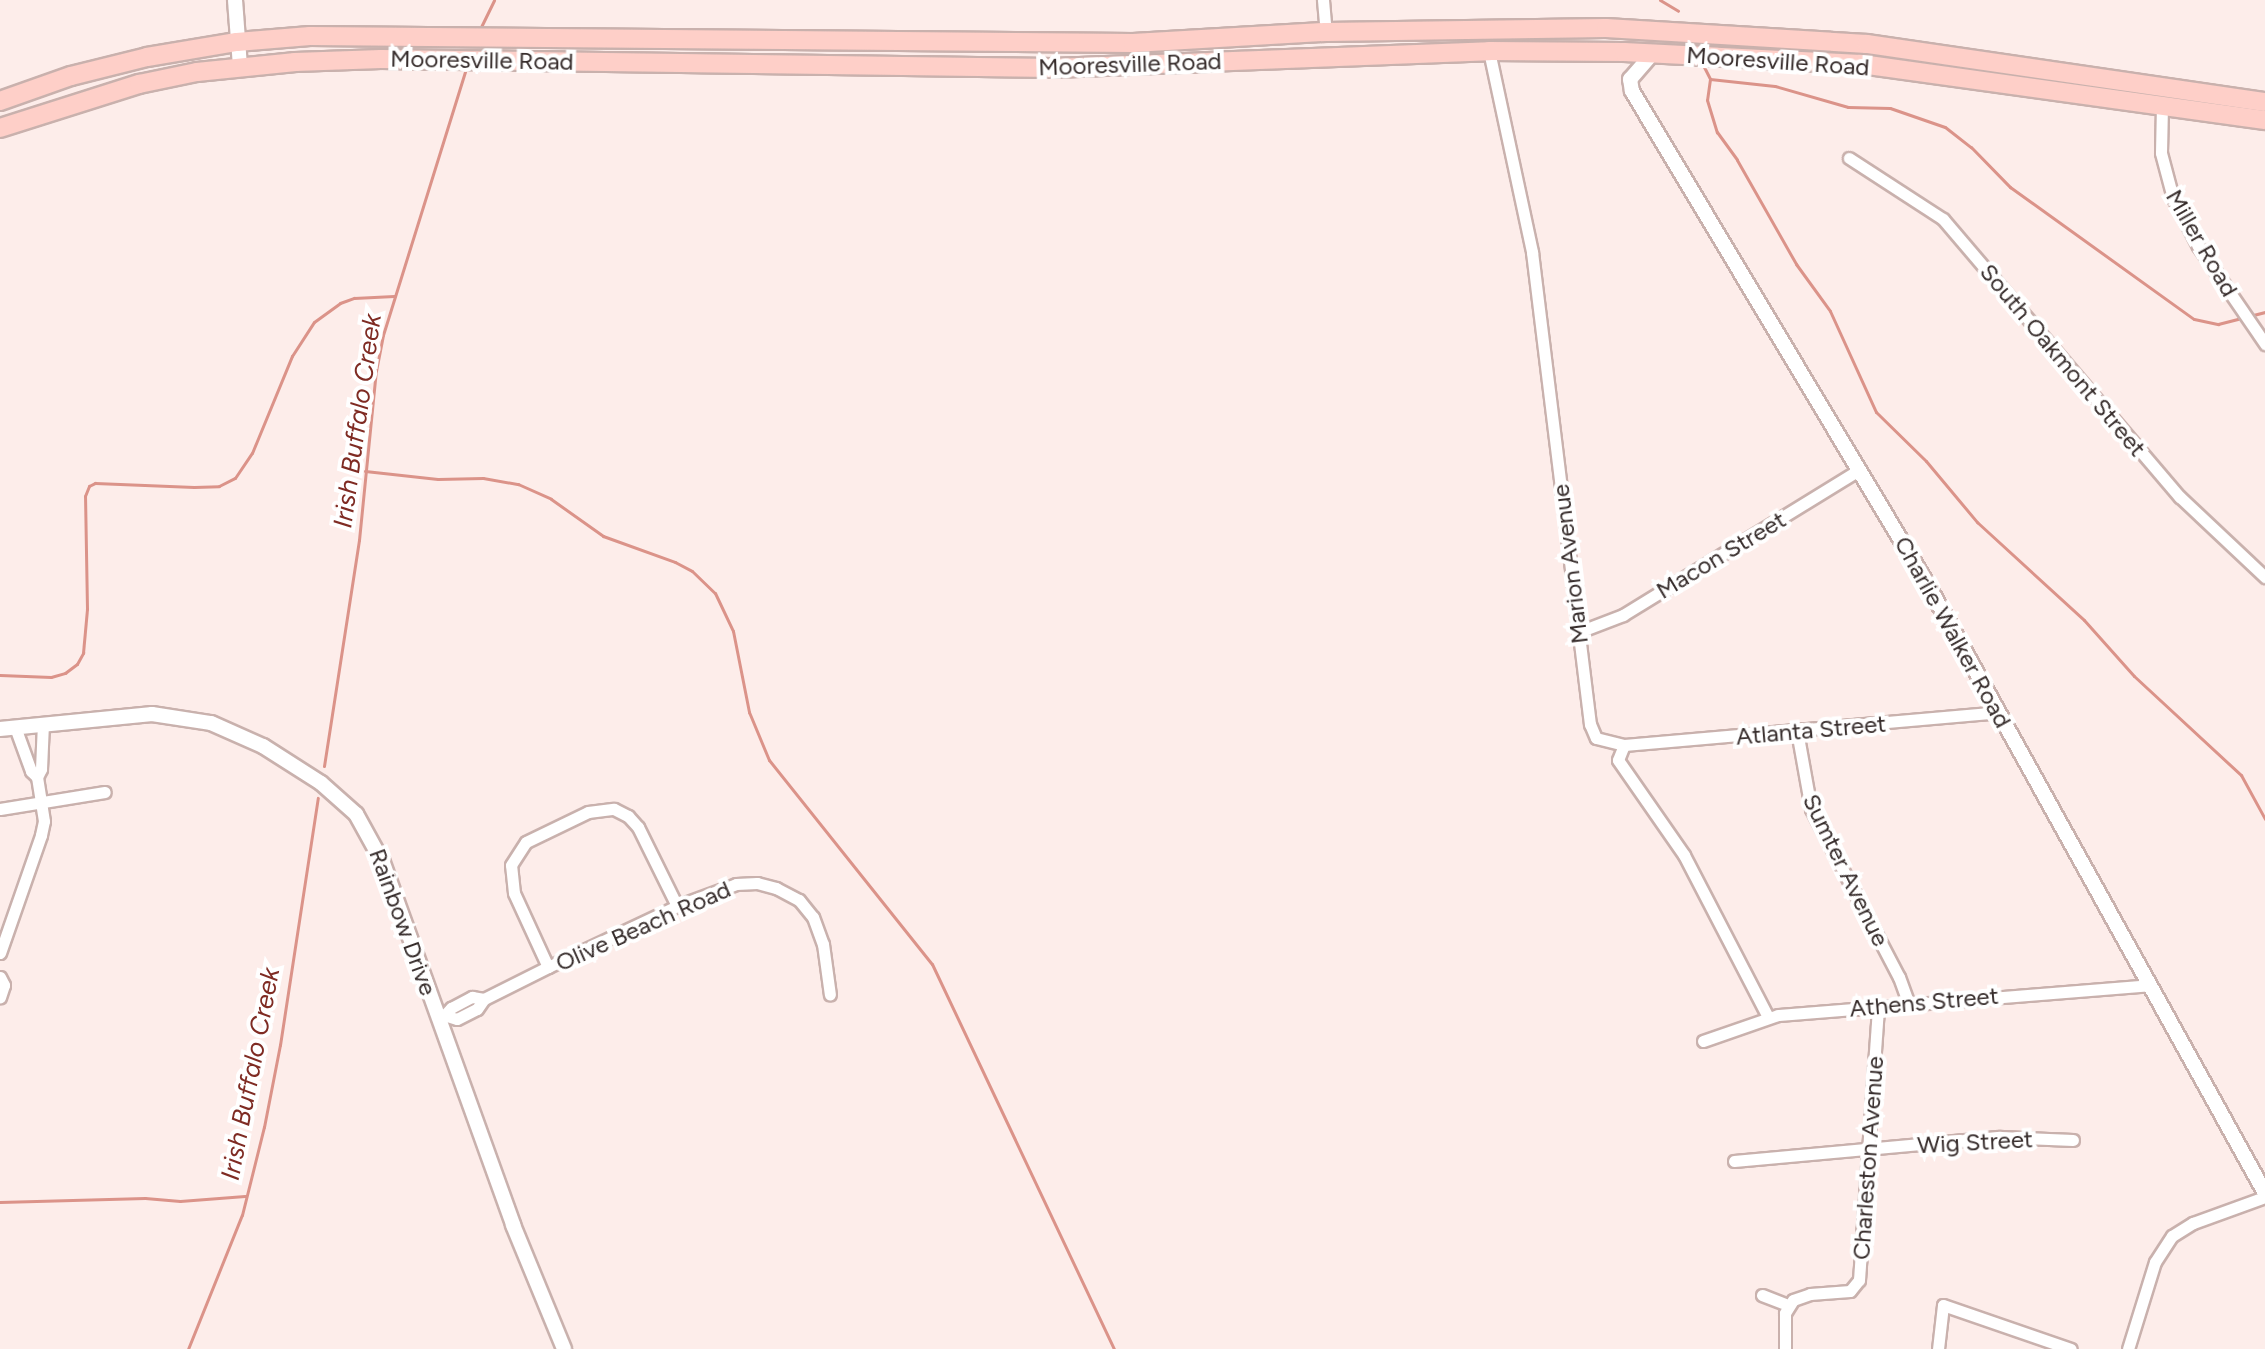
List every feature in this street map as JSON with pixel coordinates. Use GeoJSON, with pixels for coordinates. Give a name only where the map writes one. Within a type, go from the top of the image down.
{"type":"FeatureCollection","features":[{"type":"Feature","properties":{"kind":"main road","name":"Mooresville Road"},"geometry":{"type":"LineString","coordinates":[[0,101],[102,67],[237,42],[310,36],[978,44],[1133,43],[1326,32],[1606,28],[1867,44],[2258,101]]}},
{"type":"Feature","properties":{"kind":"main road"},"geometry":{"type":"LineString","coordinates":[[1464,52],[1487,44],[1602,39],[1606,28]]}},
{"type":"Feature","properties":{"kind":"main road"},"geometry":{"type":"LineString","coordinates":[[1624,52],[1635,42],[1646,39],[1750,43],[1762,37]]}},
{"type":"Feature","properties":{"kind":"main road"},"geometry":{"type":"LineString","coordinates":[[977,67],[978,44]]}},
{"type":"Feature","properties":{"kind":"main road","name":"Mooresville Road"},"geometry":{"type":"LineString","coordinates":[[0,128],[118,89],[240,67],[342,60],[1094,67],[1489,51],[1653,53],[1861,64],[2265,120]]}},
{"type":"Feature","properties":{"kind":"main road"},"geometry":{"type":"LineString","coordinates":[[2050,90],[2070,85],[2120,89],[2137,84]]}},
{"type":"Feature","properties":{"kind":"main road"},"geometry":{"type":"LineString","coordinates":[[2162,105],[2170,98],[2230,104],[2258,101]]}},
{"type":"Feature","properties":{"kind":"street"},"geometry":{"type":"LineString","coordinates":[[235,0],[240,67]]}},
{"type":"Feature","properties":{"kind":"street"},"geometry":{"type":"LineString","coordinates":[[1323,0],[1326,32]]}},
{"type":"Feature","properties":{"kind":"street","name":"Marion Avenue"},"geometry":{"type":"LineString","coordinates":[[1489,51],[1532,252],[1592,732],[1596,738],[1624,745]]}},
{"type":"Feature","properties":{"kind":"street","name":"Charlie Walker Road"},"geometry":{"type":"LineString","coordinates":[[1624,52],[1632,91],[1860,469],[1999,712],[2265,1195]]}},
{"type":"Feature","properties":{"kind":"street"},"geometry":{"type":"LineString","coordinates":[[1630,79],[1653,53]]}},
{"type":"Feature","properties":{"kind":"street","name":"Miller Road"},"geometry":{"type":"LineString","coordinates":[[2162,105],[2160,134],[2165,174],[2187,226],[2265,344]]}},
{"type":"Feature","properties":{"kind":"street"},"geometry":{"type":"LineString","coordinates":[[2160,134],[2170,118],[2190,109]]}},
{"type":"Feature","properties":{"kind":"street","name":"South Oakmont Street"},"geometry":{"type":"LineString","coordinates":[[1849,158],[1943,219],[2180,497],[2265,577]]}},
{"type":"Feature","properties":{"kind":"street","name":"Macon Street"},"geometry":{"type":"LineString","coordinates":[[1579,632],[1623,615],[1860,469]]}},
{"type":"Feature","properties":{"kind":"street","name":"Atlanta Street"},"geometry":{"type":"LineString","coordinates":[[1624,745],[1999,712]]}},
{"type":"Feature","properties":{"kind":"street","name":"Rainbow Drive"},"geometry":{"type":"LineString","coordinates":[[7,728],[121,715],[176,716],[211,723],[263,746],[321,783],[356,814],[383,863],[443,1018],[517,1238],[564,1349]]}},
{"type":"Feature","properties":{"kind":"street"},"geometry":{"type":"LineString","coordinates":[[0,953],[41,835],[37,777],[41,769],[43,723]]}},
{"type":"Feature","properties":{"kind":"street"},"geometry":{"type":"LineString","coordinates":[[7,728],[37,777]]}},
{"type":"Feature","properties":{"kind":"street","name":"Sumter Avenue"},"geometry":{"type":"LineString","coordinates":[[1797,731],[1811,809],[1899,977],[1909,1004]]}},
{"type":"Feature","properties":{"kind":"street"},"geometry":{"type":"LineString","coordinates":[[1624,745],[1618,760],[1684,855],[1768,1017]]}},
{"type":"Feature","properties":{"kind":"street"},"geometry":{"type":"LineString","coordinates":[[0,809],[105,792]]}},
{"type":"Feature","properties":{"kind":"street"},"geometry":{"type":"LineString","coordinates":[[548,967],[514,893],[511,865],[526,842],[588,812],[614,809],[628,816],[638,827],[677,906]]}},
{"type":"Feature","properties":{"kind":"street","name":"Olive Beach Road"},"geometry":{"type":"LineString","coordinates":[[443,1018],[451,1008],[472,997],[484,999],[677,906],[736,884],[757,883],[776,888],[799,900],[813,917],[823,944],[830,995]]}},
{"type":"Feature","properties":{"kind":"street"},"geometry":{"type":"LineString","coordinates":[[0,977],[4,985],[0,997]]}},
{"type":"Feature","properties":{"kind":"street","name":"Athens Street"},"geometry":{"type":"LineString","coordinates":[[1703,1041],[1768,1017],[2150,985]]}},
{"type":"Feature","properties":{"kind":"street","name":"Charleston Avenue"},"geometry":{"type":"LineString","coordinates":[[1788,1305],[1810,1294],[1850,1291],[1856,1287],[1870,1148],[1878,1007]]}},
{"type":"Feature","properties":{"kind":"street","name":"Wig Street"},"geometry":{"type":"LineString","coordinates":[[1734,1161],[2000,1137],[2073,1140]]}},
{"type":"Feature","properties":{"kind":"street"},"geometry":{"type":"LineString","coordinates":[[2128,1349],[2155,1262],[2172,1236],[2193,1223],[2265,1195]]}},
{"type":"Feature","properties":{"kind":"street"},"geometry":{"type":"LineString","coordinates":[[1762,1295],[1788,1305],[1785,1349]]}},
{"type":"Feature","properties":{"kind":"street"},"geometry":{"type":"LineString","coordinates":[[1938,1349],[1943,1305],[2071,1349]]}},
{"type":"Feature","properties":{"kind":"waterway","name":"Irish Buffalo Creek"},"geometry":{"type":"LineString","coordinates":[[480,29],[494,0]]}},
{"type":"Feature","properties":{"kind":"waterway"},"geometry":{"type":"LineString","coordinates":[[1660,0],[1678,11]]}},
{"type":"Feature","properties":{"kind":"waterway"},"geometry":{"type":"LineString","coordinates":[[1703,65],[1710,79],[1707,100],[1717,132],[1737,160],[1796,264],[1830,311],[1876,412],[1926,461],[1977,522],[2084,620],[2134,676],[2241,775],[2265,819]]}},
{"type":"Feature","properties":{"kind":"waterway","name":"Irish Buffalo Creek"},"geometry":{"type":"LineString","coordinates":[[324,766],[359,540],[376,371],[383,335],[467,66]]}},
{"type":"Feature","properties":{"kind":"waterway"},"geometry":{"type":"LineString","coordinates":[[1710,79],[1775,86],[1848,107],[1890,108],[1945,127],[1971,147],[2010,187],[2194,319],[2218,324],[2265,312]]}},
{"type":"Feature","properties":{"kind":"waterway"},"geometry":{"type":"LineString","coordinates":[[0,675],[51,677],[65,673],[77,664],[83,653],[87,609],[85,496],[89,486],[95,483],[219,486],[235,478],[252,453],[292,356],[314,322],[340,303],[354,298],[394,296]]}},
{"type":"Feature","properties":{"kind":"waterway"},"geometry":{"type":"LineString","coordinates":[[365,471],[438,479],[483,478],[518,484],[551,499],[603,536],[692,571],[715,593],[733,631],[749,712],[769,760],[932,964],[1114,1349]]}},
{"type":"Feature","properties":{"kind":"waterway","name":"Irish Buffalo Creek"},"geometry":{"type":"LineString","coordinates":[[188,1349],[242,1215],[264,1127],[280,1045],[318,798]]}},
{"type":"Feature","properties":{"kind":"waterway"},"geometry":{"type":"LineString","coordinates":[[0,1202],[145,1198],[180,1201],[245,1196]]}}]}
